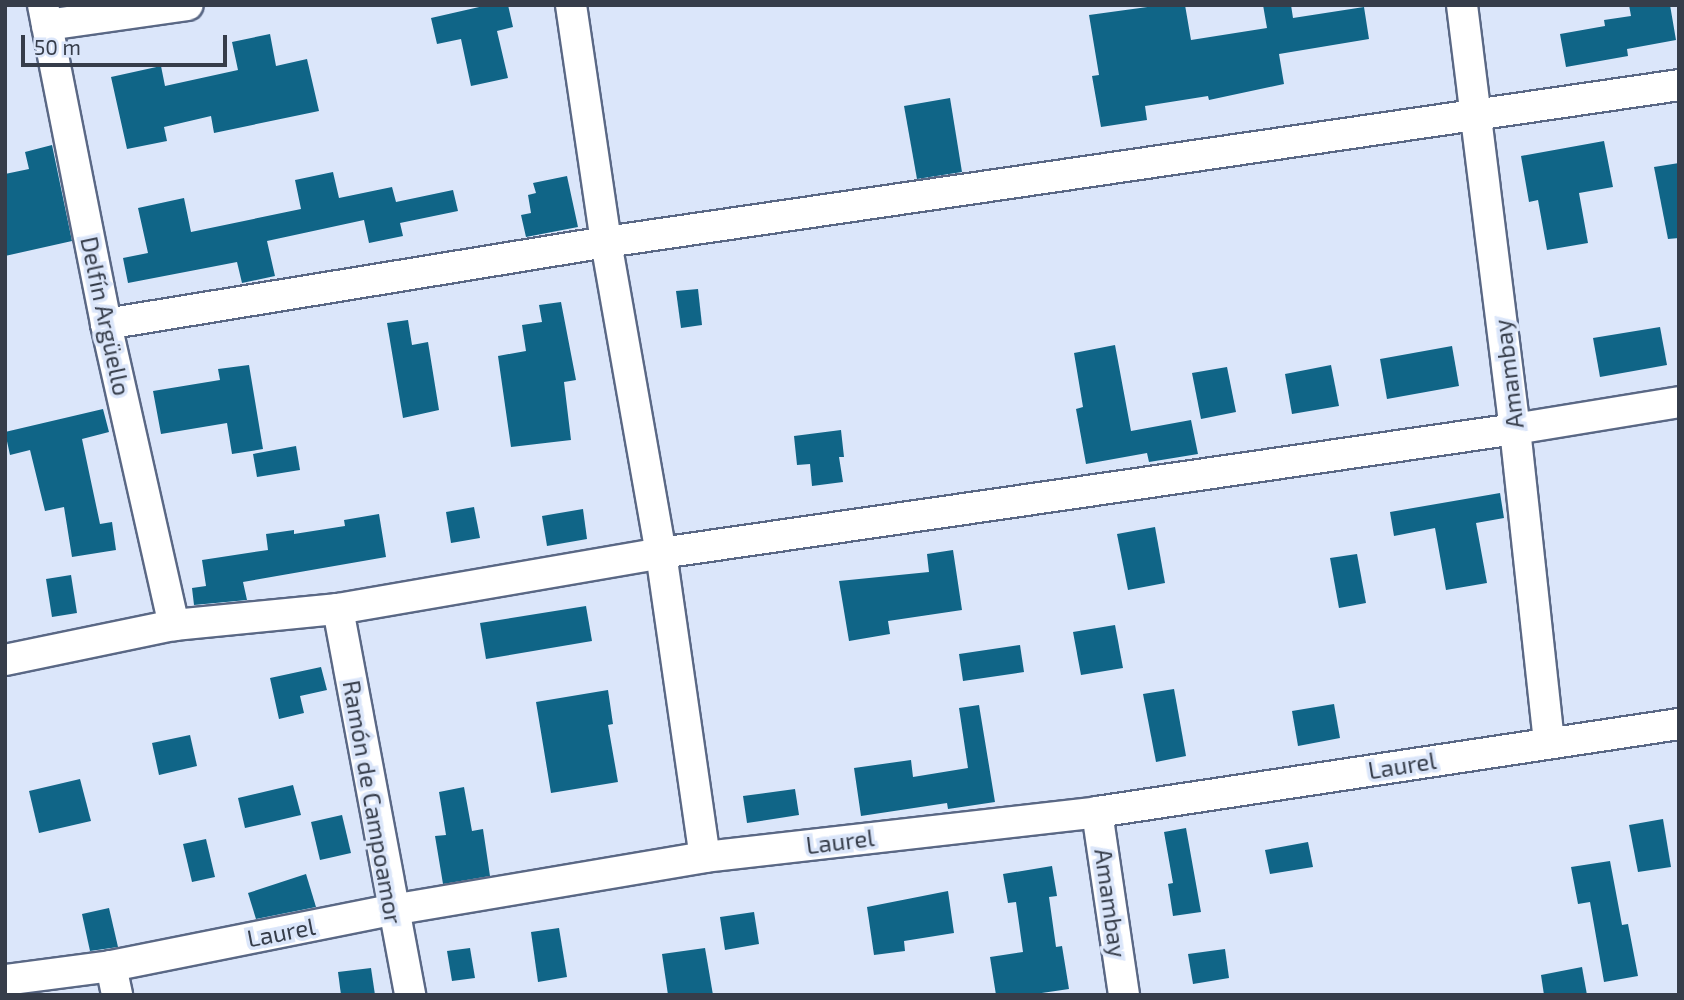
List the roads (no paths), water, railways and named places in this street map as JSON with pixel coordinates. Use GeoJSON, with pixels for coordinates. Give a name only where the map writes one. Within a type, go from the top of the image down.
{"type":"FeatureCollection","features":[{"type":"Feature","properties":{"kind":"street"},"geometry":{"type":"LineString","coordinates":[[45,15],[187,5]]}},
{"type":"Feature","properties":{"kind":"street"},"geometry":{"type":"LineString","coordinates":[[571,5],[606,242],[661,552],[705,857]]}},
{"type":"Feature","properties":{"kind":"street","name":"Amambay"},"geometry":{"type":"LineString","coordinates":[[1462,5],[1515,429],[1549,743]]}},
{"type":"Feature","properties":{"kind":"street","name":"Delfín Argüello"},"geometry":{"type":"LineString","coordinates":[[45,15],[106,324],[174,625]]}},
{"type":"Feature","properties":{"kind":"street"},"geometry":{"type":"LineString","coordinates":[[106,324],[606,242],[1679,85]]}},
{"type":"Feature","properties":{"kind":"street"},"geometry":{"type":"LineString","coordinates":[[5,660],[174,625],[338,609],[661,552],[1515,429],[1679,402]]}},
{"type":"Feature","properties":{"kind":"street","name":"Ramón de Campoamor"},"geometry":{"type":"LineString","coordinates":[[338,609],[392,910],[410,995]]}},
{"type":"Feature","properties":{"kind":"street","name":"Laurel"},"geometry":{"type":"LineString","coordinates":[[5,980],[111,966],[392,910],[705,857],[1097,812],[1679,724]]}},
{"type":"Feature","properties":{"kind":"street","name":"Amambay"},"geometry":{"type":"LineString","coordinates":[[1097,812],[1124,995]]}},
{"type":"Feature","properties":{"kind":"street"},"geometry":{"type":"LineString","coordinates":[[111,966],[117,995]]}}]}
